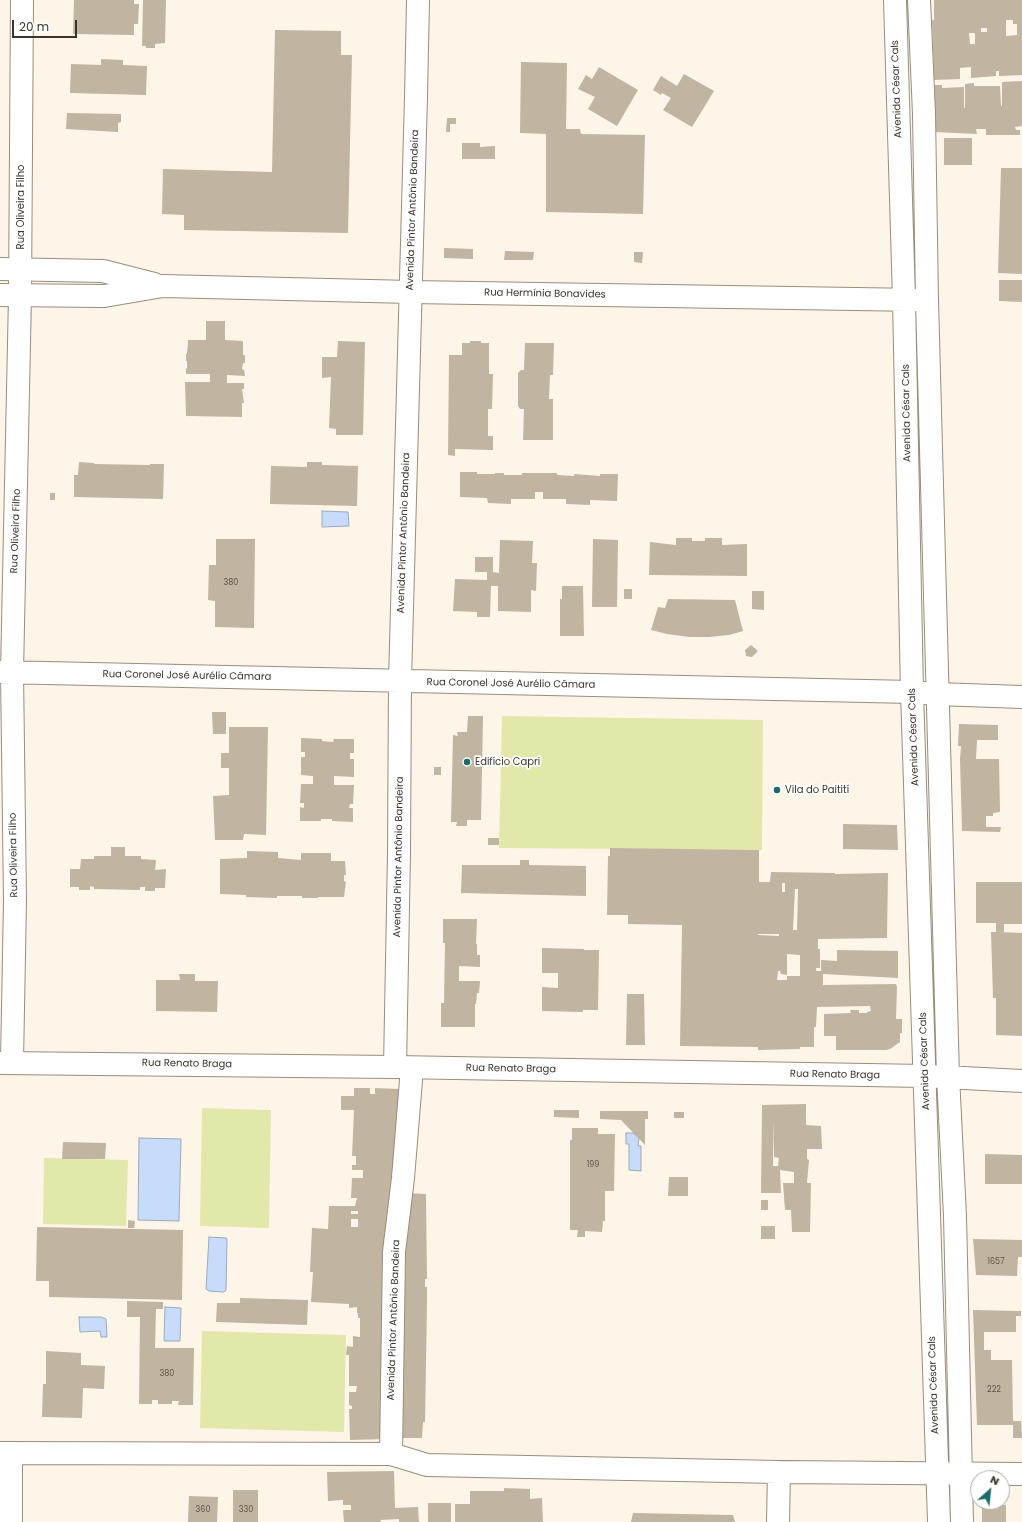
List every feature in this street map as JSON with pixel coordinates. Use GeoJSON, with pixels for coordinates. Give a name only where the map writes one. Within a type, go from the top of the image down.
{"type":"FeatureCollection","features":[{"type":"Feature","properties":{"kind":"main road","name":"Rua Oliveira Filho"},"geometry":{"type":"LineString","coordinates":[[6,1063],[14,901],[6,672],[10,270],[22,0]]}},
{"type":"Feature","properties":{"kind":"main road","name":"Avenida Pintor Antônio Bandeira"},"geometry":{"type":"LineString","coordinates":[[391,1454],[394,1252],[403,1178],[403,1067],[399,853],[400,681],[418,0]]}},
{"type":"Feature","properties":{"kind":"main road","name":"Avenida César Cals"},"geometry":{"type":"LineString","coordinates":[[894,0],[904,299],[912,692],[939,1522]]}},
{"type":"Feature","properties":{"kind":"main road"},"geometry":{"type":"LineString","coordinates":[[919,0],[924,114],[927,300],[948,1076],[954,1216],[962,1522]]}},
{"type":"Feature","properties":{"kind":"main road","name":"Rua Hermínia Bonavides"},"geometry":{"type":"LineString","coordinates":[[10,270],[103,271],[163,286]]}},
{"type":"Feature","properties":{"kind":"main road","name":"Rua Hermínia Bonavides"},"geometry":{"type":"LineString","coordinates":[[10,296],[104,296],[163,286],[411,292],[927,300]]}},
{"type":"Feature","properties":{"kind":"main road","name":"Rua Coronel José Aurélio Câmara"},"geometry":{"type":"LineString","coordinates":[[6,672],[912,692],[1022,697]]}},
{"type":"Feature","properties":{"kind":"main road","name":"Rua Renato Braga"},"geometry":{"type":"LineString","coordinates":[[6,1063],[403,1067],[948,1076],[1022,1081]]}},
{"type":"Feature","properties":{"kind":"main road"},"geometry":{"type":"LineString","coordinates":[[11,1522],[6,1453],[391,1454],[427,1465],[779,1472],[1022,1474]]}},
{"type":"Feature","properties":{"kind":"main road"},"geometry":{"type":"LineString","coordinates":[[778,1522],[779,1472]]}},
{"type":"Feature","properties":{"kind":"green space"},"geometry":{"type":"Polygon","coordinates":[[[502,716],[763,720],[762,850],[499,848],[502,716]]]}},
{"type":"Feature","properties":{"kind":"green space"},"geometry":{"type":"Polygon","coordinates":[[[202,1108],[271,1110],[269,1228],[200,1226],[202,1108]]]}},
{"type":"Feature","properties":{"kind":"green space"},"geometry":{"type":"Polygon","coordinates":[[[44,1158],[128,1160],[126,1226],[43,1224],[44,1158]]]}},
{"type":"Feature","properties":{"kind":"green space"},"geometry":{"type":"Polygon","coordinates":[[[202,1331],[346,1335],[344,1432],[200,1428],[202,1331]]]}},
{"type":"Feature","properties":{"kind":"water"},"geometry":{"type":"Polygon","coordinates":[[[322,511],[348,512],[349,526],[322,527],[322,511]]]}},
{"type":"Feature","properties":{"kind":"water"},"geometry":{"type":"Polygon","coordinates":[[[626,1133],[633,1133],[639,1138],[638,1146],[641,1146],[641,1171],[629,1170],[629,1144],[626,1144],[626,1133]]]}},
{"type":"Feature","properties":{"kind":"water"},"geometry":{"type":"Polygon","coordinates":[[[139,1138],[181,1139],[179,1221],[138,1220],[139,1138]]]}},
{"type":"Feature","properties":{"kind":"water"},"geometry":{"type":"Polygon","coordinates":[[[209,1237],[227,1239],[226,1290],[224,1292],[209,1291],[206,1289],[209,1237]]]}},
{"type":"Feature","properties":{"kind":"water"},"geometry":{"type":"Polygon","coordinates":[[[165,1307],[181,1308],[180,1341],[164,1341],[165,1307]]]}},
{"type":"Feature","properties":{"kind":"water"},"geometry":{"type":"Polygon","coordinates":[[[79,1317],[101,1317],[106,1319],[107,1337],[101,1337],[100,1331],[80,1332],[79,1317]]]}},
{"type":"Feature","properties":{"kind":"building"},"geometry":{"type":"Polygon","coordinates":[[[74,0],[134,0],[134,4],[139,4],[138,24],[134,24],[134,35],[73,34],[74,0]]]}},
{"type":"Feature","properties":{"kind":"building"},"geometry":{"type":"Polygon","coordinates":[[[143,0],[166,0],[165,43],[155,44],[155,48],[146,48],[146,46],[142,46],[143,0]]]}},
{"type":"Feature","properties":{"kind":"building"},"geometry":{"type":"Polygon","coordinates":[[[934,0],[1022,0],[1022,75],[999,76],[999,71],[996,71],[996,76],[971,78],[971,67],[960,68],[960,79],[934,80],[932,20],[934,20],[934,0]],[[1006,20],[1006,36],[1017,35],[1017,24],[1013,24],[1013,20],[1006,20]],[[981,28],[981,32],[987,32],[987,28],[981,28]],[[969,33],[970,44],[975,44],[975,33],[969,33]]]}},
{"type":"Feature","properties":{"kind":"building"},"geometry":{"type":"Polygon","coordinates":[[[275,30],[341,31],[341,55],[352,55],[348,233],[184,230],[184,215],[162,214],[163,169],[272,172],[275,30]]]}},
{"type":"Feature","properties":{"kind":"building"},"geometry":{"type":"Polygon","coordinates":[[[101,59],[123,60],[123,65],[147,66],[146,95],[70,93],[71,64],[101,65],[101,59]]]}},
{"type":"Feature","properties":{"kind":"building"},"geometry":{"type":"Polygon","coordinates":[[[521,62],[567,63],[566,129],[580,129],[581,134],[645,135],[643,214],[546,212],[546,134],[520,133],[521,62]]]}},
{"type":"Feature","properties":{"kind":"building"},"geometry":{"type":"Polygon","coordinates":[[[599,67],[638,90],[617,126],[588,109],[595,97],[578,89],[586,75],[592,79],[599,67]]]}},
{"type":"Feature","properties":{"kind":"building"},"geometry":{"type":"Polygon","coordinates":[[[684,74],[714,91],[692,127],[663,110],[671,98],[662,93],[661,95],[653,90],[661,76],[677,86],[684,74]]]}},
{"type":"Feature","properties":{"kind":"building"},"geometry":{"type":"Polygon","coordinates":[[[1022,81],[1022,126],[1015,127],[1016,130],[1020,130],[1020,135],[986,135],[986,129],[976,129],[977,134],[934,132],[933,85],[942,85],[942,88],[964,87],[965,108],[965,84],[974,83],[974,86],[1000,86],[1002,106],[1002,82],[1022,81]]]}},
{"type":"Feature","properties":{"kind":"building"},"geometry":{"type":"Polygon","coordinates":[[[67,113],[121,114],[121,122],[118,123],[118,132],[66,129],[67,113]]]}},
{"type":"Feature","properties":{"kind":"building"},"geometry":{"type":"Polygon","coordinates":[[[447,118],[456,118],[456,124],[450,124],[450,132],[446,132],[447,118]]]}},
{"type":"Feature","properties":{"kind":"building"},"geometry":{"type":"Polygon","coordinates":[[[944,138],[972,138],[972,165],[944,165],[944,138]]]}},
{"type":"Feature","properties":{"kind":"building"},"geometry":{"type":"Polygon","coordinates":[[[462,143],[480,143],[480,147],[495,146],[495,159],[462,159],[462,143]]]}},
{"type":"Feature","properties":{"kind":"building"},"geometry":{"type":"Polygon","coordinates":[[[1001,168],[1022,168],[1022,274],[998,273],[1001,168]]]}},
{"type":"Feature","properties":{"kind":"building"},"geometry":{"type":"Polygon","coordinates":[[[444,248],[473,249],[473,259],[444,258],[444,248]]]}},
{"type":"Feature","properties":{"kind":"building"},"geometry":{"type":"Polygon","coordinates":[[[505,251],[534,252],[533,260],[504,260],[505,251]]]}},
{"type":"Feature","properties":{"kind":"building"},"geometry":{"type":"Polygon","coordinates":[[[634,252],[643,252],[642,263],[634,262],[634,252]]]}},
{"type":"Feature","properties":{"kind":"building"},"geometry":{"type":"Polygon","coordinates":[[[999,280],[1022,280],[1022,302],[999,301],[999,280]]]}},
{"type":"Feature","properties":{"kind":"building"},"geometry":{"type":"Polygon","coordinates":[[[206,321],[225,321],[225,340],[243,341],[243,355],[245,355],[245,363],[243,363],[242,369],[244,370],[245,376],[227,375],[227,383],[244,383],[244,389],[242,389],[244,403],[242,403],[242,417],[186,416],[185,382],[210,382],[210,374],[186,374],[188,340],[206,340],[206,321]]]}},
{"type":"Feature","properties":{"kind":"building"},"geometry":{"type":"Polygon","coordinates":[[[338,341],[365,342],[363,435],[336,435],[336,429],[329,428],[331,377],[322,378],[322,357],[337,357],[338,341]]]}},
{"type":"Feature","properties":{"kind":"building"},"geometry":{"type":"Polygon","coordinates":[[[470,341],[489,343],[489,374],[493,374],[492,409],[488,409],[488,436],[493,436],[493,450],[455,449],[455,456],[448,455],[449,355],[462,355],[462,343],[470,343],[470,341]]]}},
{"type":"Feature","properties":{"kind":"building"},"geometry":{"type":"Polygon","coordinates":[[[525,343],[554,343],[553,375],[550,375],[549,399],[553,399],[553,440],[523,440],[524,409],[520,409],[518,406],[518,373],[521,370],[524,370],[525,343]]]}},
{"type":"Feature","properties":{"kind":"building"},"geometry":{"type":"Polygon","coordinates":[[[79,462],[94,464],[164,464],[163,499],[74,497],[74,475],[78,475],[79,462]]]}},
{"type":"Feature","properties":{"kind":"building"},"geometry":{"type":"Polygon","coordinates":[[[307,462],[322,462],[322,465],[358,466],[357,506],[270,504],[271,466],[307,467],[307,462]]]}},
{"type":"Feature","properties":{"kind":"building"},"geometry":{"type":"Polygon","coordinates":[[[460,472],[477,472],[477,474],[504,473],[504,475],[522,475],[522,473],[557,473],[557,475],[574,476],[574,474],[600,476],[600,474],[618,474],[617,501],[590,500],[590,505],[566,504],[566,499],[543,499],[543,492],[535,492],[535,499],[511,499],[511,504],[488,503],[487,498],[460,497],[460,472]]]}},
{"type":"Feature","properties":{"kind":"building"},"geometry":{"type":"Polygon","coordinates":[[[50,493],[55,493],[55,500],[50,500],[50,493]]]}},
{"type":"Feature","properties":{"kind":"building"},"geometry":{"type":"Polygon","coordinates":[[[676,538],[692,538],[692,541],[705,541],[705,538],[722,538],[722,545],[747,544],[747,576],[649,575],[650,542],[676,545],[676,538]]]}},
{"type":"Feature","properties":{"kind":"building"},"geometry":{"type":"Polygon","coordinates":[[[216,539],[255,539],[254,628],[215,627],[215,601],[208,600],[209,565],[216,565],[216,539]]]}},
{"type":"Feature","properties":{"kind":"building"},"geometry":{"type":"Polygon","coordinates":[[[593,539],[618,540],[617,607],[592,607],[593,539]]]}},
{"type":"Feature","properties":{"kind":"building"},"geometry":{"type":"Polygon","coordinates":[[[500,540],[533,541],[532,563],[537,563],[536,591],[531,590],[531,612],[498,611],[498,586],[491,586],[490,617],[477,617],[477,612],[453,611],[455,579],[487,580],[487,572],[475,572],[475,557],[493,557],[493,572],[499,573],[500,540]]]}},
{"type":"Feature","properties":{"kind":"building"},"geometry":{"type":"Polygon","coordinates":[[[562,586],[583,586],[584,636],[560,636],[560,599],[562,599],[562,586]]]}},
{"type":"Feature","properties":{"kind":"building"},"geometry":{"type":"Polygon","coordinates":[[[624,589],[632,589],[632,599],[624,599],[624,589]]]}},
{"type":"Feature","properties":{"kind":"building"},"geometry":{"type":"Polygon","coordinates":[[[752,591],[764,591],[764,610],[752,609],[752,591]]]}},
{"type":"Feature","properties":{"kind":"building"},"geometry":{"type":"Polygon","coordinates":[[[668,599],[735,600],[743,631],[729,635],[690,637],[651,630],[658,607],[665,608],[668,599]]]}},
{"type":"Feature","properties":{"kind":"building"},"geometry":{"type":"Polygon","coordinates":[[[751,645],[758,651],[752,657],[746,656],[745,650],[751,645]]]}},
{"type":"Feature","properties":{"kind":"building"},"geometry":{"type":"Polygon","coordinates":[[[212,712],[226,712],[226,734],[213,734],[212,712]]]}},
{"type":"Feature","properties":{"kind":"building","name":"Edifício Capri"},"geometry":{"type":"Polygon","coordinates":[[[468,716],[483,716],[481,820],[467,820],[467,826],[456,826],[457,822],[451,822],[453,735],[458,736],[457,732],[467,732],[468,716]]]}},
{"type":"Feature","properties":{"kind":"building"},"geometry":{"type":"Polygon","coordinates":[[[959,724],[998,725],[998,740],[977,740],[976,759],[999,759],[1000,812],[993,813],[993,816],[986,816],[986,827],[1001,827],[1000,832],[962,831],[961,746],[958,746],[959,724]]]}},
{"type":"Feature","properties":{"kind":"building"},"geometry":{"type":"Polygon","coordinates":[[[229,727],[268,727],[266,835],[244,834],[243,840],[215,840],[213,796],[229,795],[229,768],[221,768],[221,753],[229,753],[229,727]]]}},
{"type":"Feature","properties":{"kind":"building"},"geometry":{"type":"Polygon","coordinates":[[[301,738],[322,739],[322,741],[333,742],[334,739],[354,739],[354,753],[350,753],[350,759],[354,759],[354,777],[334,776],[334,785],[354,785],[353,804],[350,804],[349,808],[353,808],[353,822],[332,821],[332,819],[321,819],[321,821],[300,821],[300,807],[304,808],[304,803],[300,803],[301,784],[313,784],[313,776],[301,775],[301,757],[305,757],[305,752],[301,752],[301,738]]]}},
{"type":"Feature","properties":{"kind":"building"},"geometry":{"type":"Polygon","coordinates":[[[434,767],[441,767],[441,775],[434,775],[434,767]]]}},
{"type":"Feature","properties":{"kind":"building"},"geometry":{"type":"Polygon","coordinates":[[[843,824],[897,825],[898,850],[843,849],[843,824]]]}},
{"type":"Feature","properties":{"kind":"building"},"geometry":{"type":"Polygon","coordinates":[[[488,838],[499,838],[499,845],[488,845],[488,838]]]}},
{"type":"Feature","properties":{"kind":"building"},"geometry":{"type":"Polygon","coordinates":[[[111,847],[125,847],[125,856],[141,856],[141,859],[156,860],[155,870],[166,869],[165,888],[155,888],[155,891],[145,891],[145,887],[140,887],[140,890],[94,889],[94,887],[90,886],[90,890],[79,890],[79,887],[70,887],[70,869],[80,869],[81,859],[94,859],[94,856],[111,856],[111,847]]]}},
{"type":"Feature","properties":{"kind":"building"},"geometry":{"type":"Polygon","coordinates":[[[610,848],[759,850],[759,882],[770,882],[771,872],[835,874],[888,873],[887,938],[818,939],[818,949],[820,949],[820,968],[816,968],[816,971],[821,971],[821,960],[837,961],[837,950],[898,951],[898,978],[823,974],[823,985],[896,984],[896,1019],[902,1019],[902,1033],[900,1033],[900,1042],[886,1050],[836,1050],[836,1036],[824,1036],[824,1014],[851,1013],[850,1010],[859,1010],[859,1013],[867,1013],[871,1011],[870,1006],[817,1007],[816,1027],[814,1027],[814,1047],[800,1047],[800,1049],[758,1050],[758,1047],[680,1046],[682,925],[628,924],[628,915],[607,915],[608,856],[610,856],[610,848]],[[782,883],[782,892],[785,892],[785,883],[782,883]],[[795,889],[793,930],[797,930],[798,889],[795,889]],[[758,934],[779,936],[779,934],[758,934]],[[787,954],[787,975],[781,974],[780,971],[778,971],[777,980],[787,980],[787,976],[800,976],[800,955],[787,954]]]}},
{"type":"Feature","properties":{"kind":"building"},"geometry":{"type":"Polygon","coordinates":[[[247,851],[278,852],[278,858],[301,860],[301,853],[331,853],[331,861],[345,861],[346,875],[344,875],[344,881],[346,882],[344,897],[302,898],[302,896],[277,896],[277,898],[220,894],[220,859],[247,858],[247,851]]]}},
{"type":"Feature","properties":{"kind":"building"},"geometry":{"type":"Polygon","coordinates":[[[520,860],[529,860],[529,865],[586,866],[586,896],[461,893],[462,865],[520,865],[520,860]]]}},
{"type":"Feature","properties":{"kind":"building"},"geometry":{"type":"Polygon","coordinates":[[[976,882],[1022,882],[1022,924],[1004,924],[1004,932],[999,932],[1022,933],[1022,1036],[996,1035],[996,998],[993,998],[991,932],[996,932],[996,923],[976,923],[976,882]]]}},
{"type":"Feature","properties":{"kind":"building"},"geometry":{"type":"Polygon","coordinates":[[[443,919],[477,919],[476,944],[477,955],[480,955],[480,967],[459,966],[459,981],[480,981],[479,993],[477,993],[475,1004],[475,1027],[441,1027],[441,1003],[444,1003],[445,943],[443,943],[443,919]]]}},
{"type":"Feature","properties":{"kind":"building"},"geometry":{"type":"Polygon","coordinates":[[[542,948],[599,950],[598,1010],[583,1010],[583,1012],[542,1011],[542,987],[558,988],[558,973],[542,973],[542,948]]]}},
{"type":"Feature","properties":{"kind":"building"},"geometry":{"type":"Polygon","coordinates":[[[179,974],[195,974],[195,981],[218,981],[217,1012],[156,1011],[156,980],[180,980],[179,974]]]}},
{"type":"Feature","properties":{"kind":"building"},"geometry":{"type":"Polygon","coordinates":[[[627,994],[644,994],[645,1045],[626,1045],[627,994]]]}},
{"type":"Feature","properties":{"kind":"building"},"geometry":{"type":"Polygon","coordinates":[[[354,1088],[370,1088],[370,1094],[375,1094],[375,1088],[400,1089],[386,1439],[350,1440],[349,1409],[352,1409],[352,1406],[349,1405],[349,1392],[356,1392],[357,1386],[349,1386],[349,1355],[346,1355],[347,1346],[353,1347],[353,1336],[360,1337],[360,1318],[358,1318],[357,1307],[349,1308],[349,1304],[311,1302],[313,1272],[310,1272],[312,1228],[328,1229],[329,1206],[355,1206],[357,1198],[351,1198],[352,1178],[363,1178],[363,1170],[352,1170],[352,1165],[356,1165],[356,1156],[352,1156],[354,1110],[341,1110],[341,1096],[354,1096],[354,1088]],[[351,1211],[351,1214],[358,1214],[358,1211],[351,1211]],[[351,1219],[351,1227],[358,1227],[358,1219],[351,1219]]]}},
{"type":"Feature","properties":{"kind":"building"},"geometry":{"type":"Polygon","coordinates":[[[806,1104],[806,1125],[821,1126],[822,1149],[807,1149],[807,1159],[809,1160],[807,1183],[811,1183],[810,1232],[792,1232],[791,1210],[785,1210],[783,1183],[794,1183],[794,1172],[780,1170],[781,1193],[761,1193],[762,1105],[806,1104]],[[773,1120],[773,1166],[778,1166],[779,1158],[774,1157],[773,1120]]]}},
{"type":"Feature","properties":{"kind":"building"},"geometry":{"type":"Polygon","coordinates":[[[554,1110],[579,1110],[579,1118],[554,1117],[554,1110]]]}},
{"type":"Feature","properties":{"kind":"building"},"geometry":{"type":"Polygon","coordinates":[[[600,1111],[648,1111],[648,1119],[645,1119],[645,1145],[621,1120],[600,1119],[600,1111]]]}},
{"type":"Feature","properties":{"kind":"building"},"geometry":{"type":"Polygon","coordinates":[[[674,1112],[684,1112],[684,1118],[674,1118],[674,1112]]]}},
{"type":"Feature","properties":{"kind":"building"},"geometry":{"type":"Polygon","coordinates":[[[572,1128],[598,1128],[598,1134],[615,1134],[614,1191],[605,1191],[605,1221],[603,1221],[602,1232],[585,1231],[585,1237],[577,1237],[578,1230],[570,1230],[570,1140],[572,1140],[572,1128]]]}},
{"type":"Feature","properties":{"kind":"building"},"geometry":{"type":"Polygon","coordinates":[[[63,1142],[106,1143],[105,1159],[62,1159],[63,1142]]]}},
{"type":"Feature","properties":{"kind":"building"},"geometry":{"type":"Polygon","coordinates":[[[985,1154],[1022,1155],[1022,1184],[985,1184],[985,1154]]]}},
{"type":"Feature","properties":{"kind":"building"},"geometry":{"type":"Polygon","coordinates":[[[669,1177],[688,1177],[688,1196],[668,1196],[669,1177]]]}},
{"type":"Feature","properties":{"kind":"building"},"geometry":{"type":"Polygon","coordinates":[[[407,1193],[426,1194],[427,1279],[425,1279],[425,1287],[427,1287],[427,1303],[425,1422],[423,1422],[422,1438],[396,1438],[407,1193]]]}},
{"type":"Feature","properties":{"kind":"building"},"geometry":{"type":"Polygon","coordinates":[[[761,1200],[768,1200],[768,1210],[761,1210],[761,1200]]]}},
{"type":"Feature","properties":{"kind":"building"},"geometry":{"type":"Polygon","coordinates":[[[128,1220],[135,1221],[134,1228],[128,1228],[128,1220]]]}},
{"type":"Feature","properties":{"kind":"building"},"geometry":{"type":"Polygon","coordinates":[[[761,1226],[775,1226],[775,1239],[761,1239],[761,1226]]]}},
{"type":"Feature","properties":{"kind":"building"},"geometry":{"type":"Polygon","coordinates":[[[37,1227],[183,1230],[182,1300],[49,1297],[49,1281],[36,1281],[37,1227]]]}},
{"type":"Feature","properties":{"kind":"building"},"geometry":{"type":"Polygon","coordinates":[[[973,1239],[1022,1240],[1022,1257],[1018,1257],[1017,1276],[976,1275],[973,1239]]]}},
{"type":"Feature","properties":{"kind":"building"},"geometry":{"type":"Polygon","coordinates":[[[240,1298],[308,1300],[307,1325],[216,1322],[217,1303],[240,1303],[240,1298]]]}},
{"type":"Feature","properties":{"kind":"building"},"geometry":{"type":"Polygon","coordinates":[[[127,1301],[163,1302],[163,1309],[156,1309],[155,1348],[194,1348],[193,1405],[178,1405],[179,1401],[172,1401],[172,1404],[158,1404],[158,1400],[152,1400],[152,1404],[139,1404],[140,1317],[127,1317],[127,1301]]]}},
{"type":"Feature","properties":{"kind":"building"},"geometry":{"type":"Polygon","coordinates":[[[973,1310],[1021,1311],[1021,1316],[1016,1316],[1016,1332],[984,1332],[984,1350],[991,1350],[991,1360],[1012,1360],[1013,1421],[1021,1421],[1022,1438],[1013,1438],[1013,1425],[977,1425],[973,1310]]]}},
{"type":"Feature","properties":{"kind":"building"},"geometry":{"type":"Polygon","coordinates":[[[46,1351],[81,1353],[81,1365],[105,1366],[104,1389],[83,1388],[82,1418],[42,1417],[43,1384],[46,1384],[46,1351]]]}},
{"type":"Feature","properties":{"kind":"building"},"geometry":{"type":"Polygon","coordinates":[[[394,1471],[395,1508],[418,1507],[419,1522],[399,1522],[399,1519],[380,1520],[381,1522],[344,1522],[343,1510],[351,1510],[351,1505],[343,1505],[343,1500],[328,1501],[327,1472],[394,1471]]]}},
{"type":"Feature","properties":{"kind":"building"},"geometry":{"type":"Polygon","coordinates":[[[504,1488],[530,1489],[530,1499],[542,1498],[543,1522],[455,1522],[455,1504],[470,1504],[470,1491],[504,1491],[504,1488]]]}},
{"type":"Feature","properties":{"kind":"building"},"geometry":{"type":"Polygon","coordinates":[[[233,1490],[258,1490],[258,1522],[233,1522],[233,1490]]]}},
{"type":"Feature","properties":{"kind":"building"},"geometry":{"type":"Polygon","coordinates":[[[189,1496],[218,1497],[217,1522],[188,1522],[189,1496]]]}},
{"type":"Feature","properties":{"kind":"building"},"geometry":{"type":"Polygon","coordinates":[[[428,1503],[451,1503],[451,1522],[428,1522],[428,1503]]]}},
{"type":"Feature","properties":{"kind":"building"},"geometry":{"type":"Polygon","coordinates":[[[982,1510],[1006,1510],[1006,1522],[982,1522],[982,1510]]]}},
{"type":"Feature","properties":{"kind":"building"},"geometry":{"type":"Polygon","coordinates":[[[633,1513],[733,1515],[735,1522],[631,1522],[633,1513]]]}},
{"type":"Feature","properties":{"kind":"place","name":"Edifício Capri"},"geometry":{"type":"Point","coordinates":[467,762]}},
{"type":"Feature","properties":{"kind":"place","name":"Vila do Paitití"},"geometry":{"type":"Point","coordinates":[777,790]}}]}
